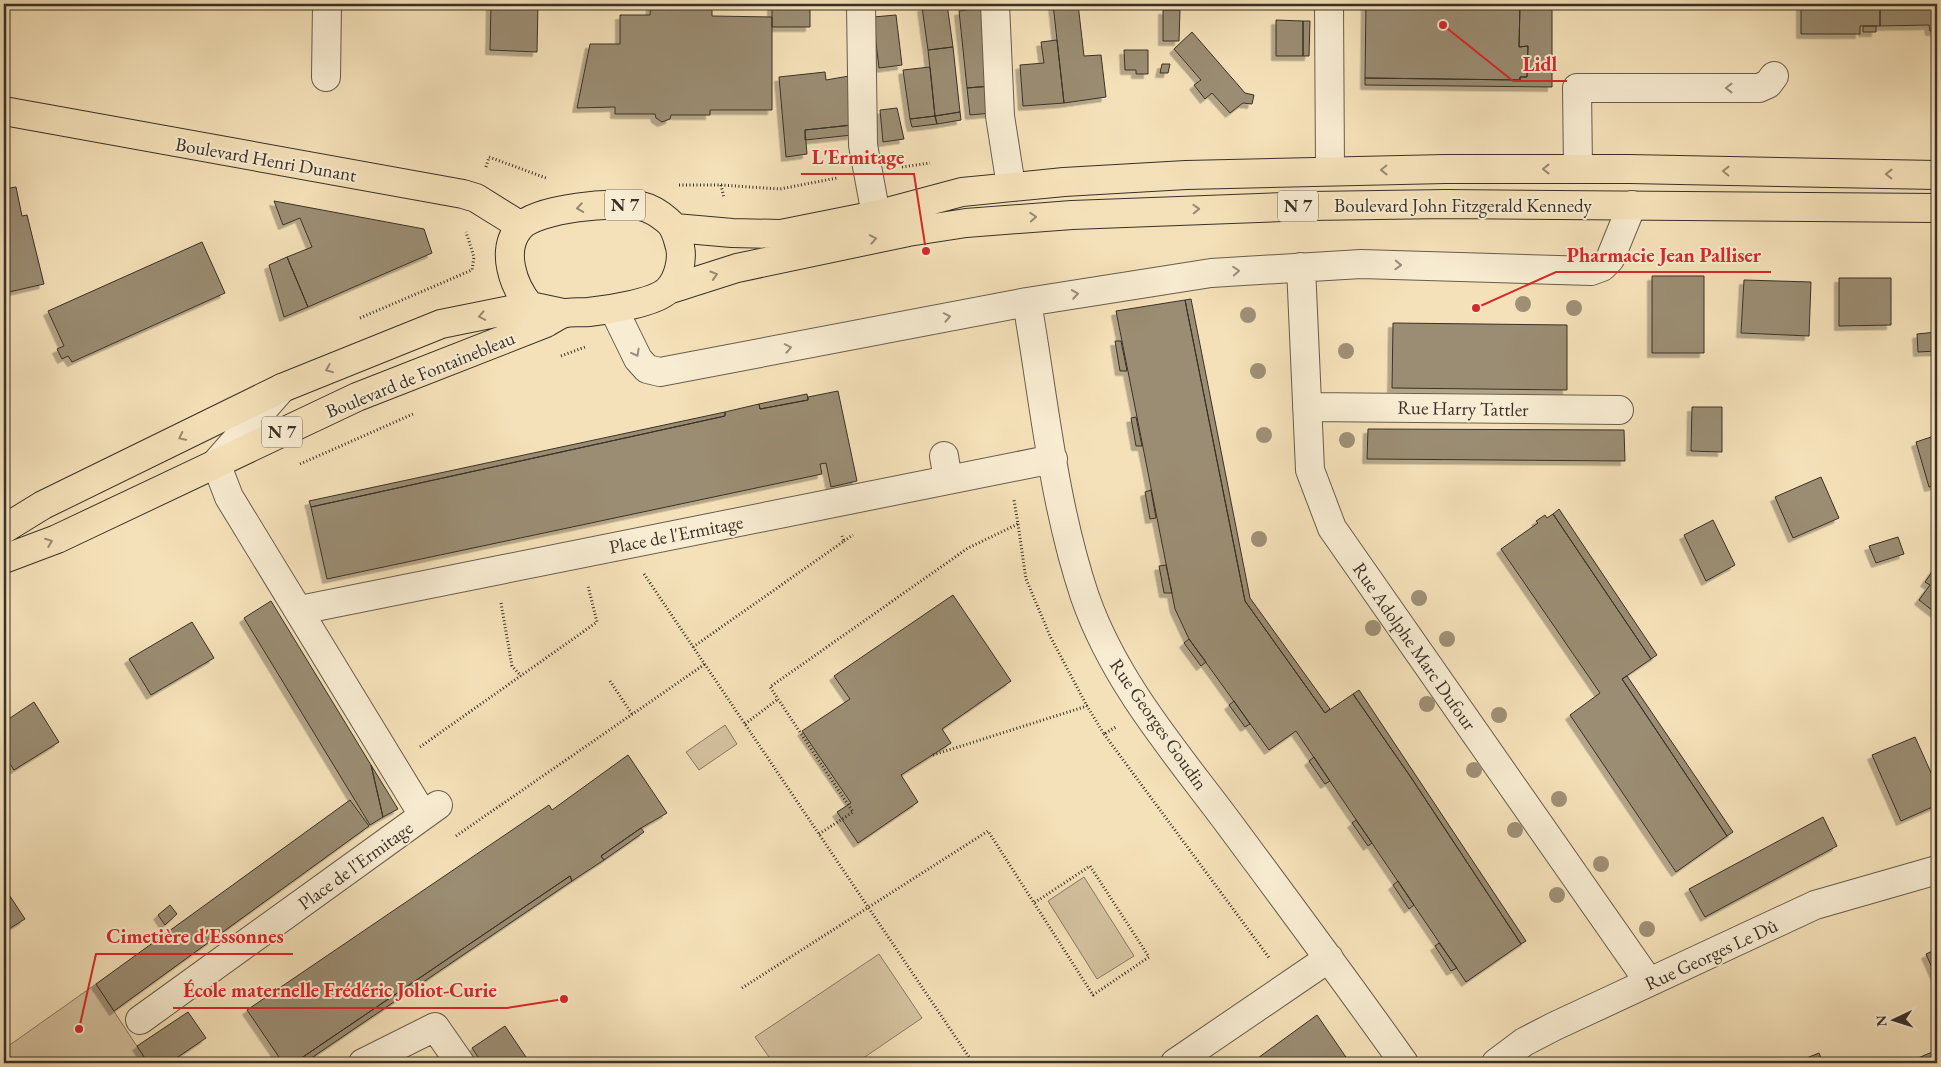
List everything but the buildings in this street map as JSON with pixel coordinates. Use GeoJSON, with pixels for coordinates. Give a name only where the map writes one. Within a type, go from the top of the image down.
{"type":"FeatureCollection","features":[{"type":"Feature","properties":{"kind":"main road","name":"Boulevard Henri Dunant"},"geometry":{"type":"LineString","coordinates":[[4,111],[463,194],[476,198],[521,226]]}},
{"type":"Feature","properties":{"kind":"main road","name":"Boulevard John Fitzgerald Kennedy"},"geometry":{"type":"LineString","coordinates":[[675,228],[732,233],[781,234],[876,215],[962,192],[1011,186],[1186,175],[1330,171],[1578,169],[1937,175]]}},
{"type":"Feature","properties":{"kind":"main road","name":"N 7"},"geometry":{"type":"LineString","coordinates":[[521,226],[537,216],[554,212],[592,206],[633,205],[655,212],[675,228]]}},
{"type":"Feature","properties":{"kind":"main road","name":"Boulevard John Fitzgerald Kennedy"},"geometry":{"type":"LineString","coordinates":[[530,306],[564,313],[614,310],[737,268],[908,232],[985,221],[1082,214],[1310,206],[1632,205],[1937,208]]}},
{"type":"Feature","properties":{"kind":"main road"},"geometry":{"type":"LineString","coordinates":[[521,226],[511,241],[510,264],[518,288],[530,306]]}},
{"type":"Feature","properties":{"kind":"main road"},"geometry":{"type":"LineString","coordinates":[[668,290],[678,272],[681,253],[675,228]]}},
{"type":"Feature","properties":{"kind":"main road","name":"Boulevard de Fontainebleau"},"geometry":{"type":"LineString","coordinates":[[4,529],[44,505],[282,388],[441,324],[530,306]]}},
{"type":"Feature","properties":{"kind":"main road","name":"Boulevard de Fontainebleau"},"geometry":{"type":"LineString","coordinates":[[4,559],[57,539],[357,397],[546,323],[564,313]]}},
{"type":"Feature","properties":{"kind":"street"},"geometry":{"type":"LineString","coordinates":[[326,77],[327,4]]}},
{"type":"Feature","properties":{"kind":"street"},"geometry":{"type":"LineString","coordinates":[[860,4],[863,145],[876,215]]}},
{"type":"Feature","properties":{"kind":"street"},"geometry":{"type":"LineString","coordinates":[[995,4],[1000,116],[1011,186]]}},
{"type":"Feature","properties":{"kind":"street"},"geometry":{"type":"LineString","coordinates":[[1329,4],[1328,90],[1330,171]]}},
{"type":"Feature","properties":{"kind":"street"},"geometry":{"type":"LineString","coordinates":[[1578,169],[1576,88],[1759,88],[1768,84],[1774,76]]}},
{"type":"Feature","properties":{"kind":"street"},"geometry":{"type":"LineString","coordinates":[[614,310],[638,359],[647,369],[660,372],[1027,302],[1211,273],[1361,264],[1591,271],[1602,267],[1610,259],[1632,205]]}},
{"type":"Feature","properties":{"kind":"street","name":"Rue Adolphe Marc Dufour"},"geometry":{"type":"LineString","coordinates":[[1301,267],[1310,470],[1332,528],[1649,982]]}},
{"type":"Feature","properties":{"kind":"street","name":"Rue Georges Goudin"},"geometry":{"type":"LineString","coordinates":[[1027,302],[1067,536],[1086,598],[1110,654],[1143,709],[1329,958],[1404,1063]]}},
{"type":"Feature","properties":{"kind":"street"},"geometry":{"type":"LineString","coordinates":[[216,463],[282,388]]}},
{"type":"Feature","properties":{"kind":"street","name":"Rue Harry Tattler"},"geometry":{"type":"LineString","coordinates":[[1307,407],[1619,410]]}},
{"type":"Feature","properties":{"kind":"street","name":"Place de l'Ermitage"},"geometry":{"type":"LineString","coordinates":[[300,610],[833,503],[946,468],[1009,467],[1053,459]]}},
{"type":"Feature","properties":{"kind":"street","name":"Place de l'Ermitage"},"geometry":{"type":"LineString","coordinates":[[140,1020],[431,810],[393,766],[343,665],[300,610],[229,497],[216,463]]}},
{"type":"Feature","properties":{"kind":"street","name":"Rue Georges Le Dû"},"geometry":{"type":"LineString","coordinates":[[1496,1063],[1532,1038],[1815,905],[1937,870]]}},
{"type":"Feature","properties":{"kind":"street"},"geometry":{"type":"LineString","coordinates":[[1175,1063],[1329,958]]}},
{"type":"Feature","properties":{"kind":"street"},"geometry":{"type":"LineString","coordinates":[[363,1063],[435,1026],[460,1063]]}},
{"type":"Feature","properties":{"kind":"path"},"geometry":{"type":"LineString","coordinates":[[1009,467],[1026,579],[1050,636],[1087,706],[1104,734],[1289,986]]}},
{"type":"Feature","properties":{"kind":"path"},"geometry":{"type":"LineString","coordinates":[[693,647],[844,541],[833,503]]}},
{"type":"Feature","properties":{"kind":"path"},"geometry":{"type":"LineString","coordinates":[[819,834],[853,812],[770,687],[968,548],[1018,524]]}},
{"type":"Feature","properties":{"kind":"path"},"geometry":{"type":"LineString","coordinates":[[624,545],[973,1063]]}},
{"type":"Feature","properties":{"kind":"path"},"geometry":{"type":"LineString","coordinates":[[393,766],[597,622],[580,553]]}},
{"type":"Feature","properties":{"kind":"path"},"geometry":{"type":"LineString","coordinates":[[495,571],[512,666],[521,676]]}},
{"type":"Feature","properties":{"kind":"path"},"geometry":{"type":"LineString","coordinates":[[610,681],[632,714]]}},
{"type":"Feature","properties":{"kind":"path"},"geometry":{"type":"LineString","coordinates":[[745,724],[778,699]]}},
{"type":"Feature","properties":{"kind":"path"},"geometry":{"type":"LineString","coordinates":[[933,755],[1087,706]]}},
{"type":"Feature","properties":{"kind":"path"},"geometry":{"type":"LineString","coordinates":[[1104,734],[1143,709]]}},
{"type":"Feature","properties":{"kind":"path"},"geometry":{"type":"LineString","coordinates":[[742,988],[988,831],[1034,903],[1093,995],[1149,957],[1090,866],[1034,903]]}},
{"type":"Feature","properties":{"kind":"shaded area"},"geometry":{"type":"Polygon","coordinates":[[[725,725],[737,744],[699,770],[686,752],[725,725]]]}},
{"type":"Feature","properties":{"kind":"shaded area"},"geometry":{"type":"Polygon","coordinates":[[[1084,877],[1134,956],[1097,979],[1048,901],[1084,877]]]}},
{"type":"Feature","properties":{"kind":"shaded area"},"geometry":{"type":"Polygon","coordinates":[[[879,954],[922,1018],[856,1063],[773,1063],[755,1037],[879,954]]]}},
{"type":"Feature","properties":{"kind":"shaded area"},"geometry":{"type":"Polygon","coordinates":[[[96,984],[148,1063],[4,1063],[4,1049],[96,984]]]}},
{"type":"Feature","properties":{"kind":"place","name":"Lidl"},"geometry":{"type":"Point","coordinates":[1443,25]}},
{"type":"Feature","properties":{"kind":"place","name":"L'Ermitage"},"geometry":{"type":"Point","coordinates":[926,251]}},
{"type":"Feature","properties":{"kind":"place","name":"Pharmacie Jean Palliser"},"geometry":{"type":"Point","coordinates":[1476,308]}},
{"type":"Feature","properties":{"kind":"place","name":"École maternelle Frédéric Joliot-Curie"},"geometry":{"type":"Point","coordinates":[564,999]}},
{"type":"Feature","properties":{"kind":"place","name":"Cimetière d'Essonnes"},"geometry":{"type":"Point","coordinates":[79,1029]}}]}
